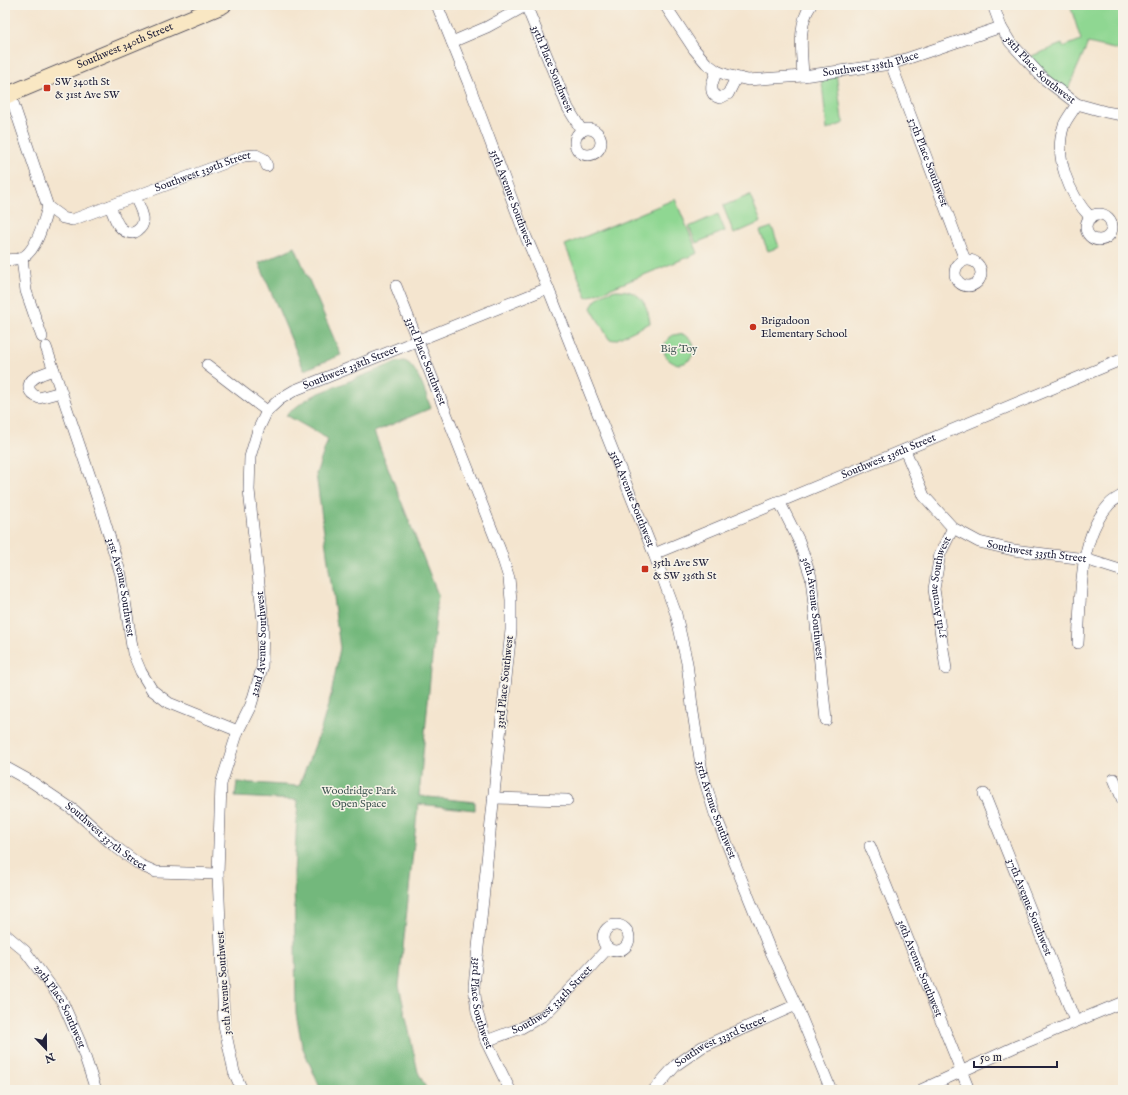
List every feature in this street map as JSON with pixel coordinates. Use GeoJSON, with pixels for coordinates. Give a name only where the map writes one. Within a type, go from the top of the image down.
{"type":"FeatureCollection","features":[{"type":"Feature","properties":{"kind":"main road","name":"Southwest 340th Street"},"geometry":{"type":"LineString","coordinates":[[8,95],[224,5]]}},
{"type":"Feature","properties":{"kind":"street","name":"35th Avenue Southwest"},"geometry":{"type":"LineString","coordinates":[[437,5],[468,82],[526,236],[654,554],[676,614],[686,663],[702,772],[716,814],[770,950],[796,1005],[831,1090]]}},
{"type":"Feature","properties":{"kind":"street"},"geometry":{"type":"LineString","coordinates":[[452,42],[488,27],[526,5]]}},
{"type":"Feature","properties":{"kind":"street","name":"35th Place Southwest"},"geometry":{"type":"LineString","coordinates":[[526,5],[568,108],[582,130]]}},
{"type":"Feature","properties":{"kind":"street"},"geometry":{"type":"LineString","coordinates":[[664,5],[694,49],[706,63],[717,71],[732,77],[728,94],[723,97],[718,97],[712,92],[711,87],[717,71]]}},
{"type":"Feature","properties":{"kind":"street"},"geometry":{"type":"LineString","coordinates":[[803,76],[802,25],[805,15],[811,5]]}},
{"type":"Feature","properties":{"kind":"street","name":"38th Place Southwest"},"geometry":{"type":"LineString","coordinates":[[993,5],[1001,27],[1010,42],[1034,69],[1052,86],[1077,104],[1065,123],[1062,134],[1060,154],[1070,186],[1084,211],[1091,218]]}},
{"type":"Feature","properties":{"kind":"street","name":"Southwest 338th Place"},"geometry":{"type":"LineString","coordinates":[[732,77],[748,80],[803,76],[891,64],[1001,27]]}},
{"type":"Feature","properties":{"kind":"street","name":"37th Place Southwest"},"geometry":{"type":"LineString","coordinates":[[891,64],[965,260]]}},
{"type":"Feature","properties":{"kind":"street"},"geometry":{"type":"LineString","coordinates":[[5,260],[22,258],[34,247],[48,207],[8,95]]}},
{"type":"Feature","properties":{"kind":"street"},"geometry":{"type":"LineString","coordinates":[[1077,104],[1123,115]]}},
{"type":"Feature","properties":{"kind":"street","name":"Southwest 339th Street"},"geometry":{"type":"LineString","coordinates":[[48,207],[63,218],[72,220],[244,156],[256,155],[264,159],[267,166]]}},
{"type":"Feature","properties":{"kind":"street"},"geometry":{"type":"LineString","coordinates":[[110,206],[120,228],[124,231],[133,233],[141,228],[144,220],[135,197]]}},
{"type":"Feature","properties":{"kind":"street"},"geometry":{"type":"LineString","coordinates":[[22,258],[26,291],[42,336]]}},
{"type":"Feature","properties":{"kind":"street","name":"33rd Place Southwest"},"geometry":{"type":"LineString","coordinates":[[396,286],[497,543],[508,578],[511,600],[511,630],[474,986],[477,1012],[486,1041],[510,1090]]}},
{"type":"Feature","properties":{"kind":"street","name":"Southwest 338th Street"},"geometry":{"type":"LineString","coordinates":[[268,411],[280,399],[295,390],[548,288]]}},
{"type":"Feature","properties":{"kind":"street","name":"31st Avenue Southwest"},"geometry":{"type":"LineString","coordinates":[[46,347],[101,508],[121,575],[132,653],[141,672],[152,690],[169,703],[238,731]]}},
{"type":"Feature","properties":{"kind":"street","name":"Southwest 336th Street"},"geometry":{"type":"LineString","coordinates":[[654,554],[1123,359]]}},
{"type":"Feature","properties":{"kind":"street"},"geometry":{"type":"LineString","coordinates":[[207,365],[268,411]]}},
{"type":"Feature","properties":{"kind":"street"},"geometry":{"type":"LineString","coordinates":[[54,370],[33,378],[29,386],[31,394],[39,398],[61,392]]}},
{"type":"Feature","properties":{"kind":"street","name":"32nd Avenue Southwest"},"geometry":{"type":"LineString","coordinates":[[218,874],[221,784],[238,731],[251,705],[262,668],[263,621],[249,490],[250,457],[258,430],[268,411]]}},
{"type":"Feature","properties":{"kind":"street","name":"37th Avenue Southwest"},"geometry":{"type":"LineString","coordinates":[[905,450],[924,496],[953,528],[940,554],[934,590],[946,669]]}},
{"type":"Feature","properties":{"kind":"street"},"geometry":{"type":"LineString","coordinates":[[1078,643],[1085,559],[1096,522],[1109,504],[1123,495]]}},
{"type":"Feature","properties":{"kind":"street","name":"36th Avenue Southwest"},"geometry":{"type":"LineString","coordinates":[[779,501],[799,541],[811,577],[826,720]]}},
{"type":"Feature","properties":{"kind":"street","name":"Southwest 335th Street"},"geometry":{"type":"LineString","coordinates":[[953,528],[979,542],[1013,550],[1085,559],[1123,571]]}},
{"type":"Feature","properties":{"kind":"street","name":"Southwest 337th Street"},"geometry":{"type":"LineString","coordinates":[[5,767],[32,782],[75,811],[113,845],[140,865],[156,872],[218,874]]}},
{"type":"Feature","properties":{"kind":"street"},"geometry":{"type":"LineString","coordinates":[[1114,779],[1123,801]]}},
{"type":"Feature","properties":{"kind":"street","name":"37th Avenue Southwest"},"geometry":{"type":"LineString","coordinates":[[984,794],[1075,1021]]}},
{"type":"Feature","properties":{"kind":"street"},"geometry":{"type":"LineString","coordinates":[[493,798],[567,800]]}},
{"type":"Feature","properties":{"kind":"street","name":"36th Avenue Southwest"},"geometry":{"type":"LineString","coordinates":[[870,846],[969,1090]]}},
{"type":"Feature","properties":{"kind":"street","name":"30th Avenue Southwest"},"geometry":{"type":"LineString","coordinates":[[218,874],[224,1024],[234,1072],[242,1090]]}},
{"type":"Feature","properties":{"kind":"street","name":"29th Place Southwest"},"geometry":{"type":"LineString","coordinates":[[5,934],[25,952],[62,1001],[80,1042],[96,1090]]}},
{"type":"Feature","properties":{"kind":"street","name":"Southwest 334th Street"},"geometry":{"type":"LineString","coordinates":[[486,1041],[521,1028],[544,1015],[608,948]]}},
{"type":"Feature","properties":{"kind":"street"},"geometry":{"type":"LineString","coordinates":[[921,1090],[1075,1021],[1123,1002]]}},
{"type":"Feature","properties":{"kind":"street","name":"Southwest 333rd Street"},"geometry":{"type":"LineString","coordinates":[[654,1090],[676,1065],[702,1047],[796,1005]]}},
{"type":"Feature","properties":{"kind":"green space"},"geometry":{"type":"Polygon","coordinates":[[[1070,5],[1123,5],[1123,51],[1088,43],[1065,96],[1024,59],[1062,44],[1063,47],[1081,40],[1070,5]]]}},
{"type":"Feature","properties":{"kind":"green space"},"geometry":{"type":"Polygon","coordinates":[[[836,72],[842,119],[844,123],[827,130],[821,74],[836,72]]]}},
{"type":"Feature","properties":{"kind":"green space"},"geometry":{"type":"Polygon","coordinates":[[[750,195],[761,222],[734,234],[723,206],[750,195]]]}},
{"type":"Feature","properties":{"kind":"green space"},"geometry":{"type":"Polygon","coordinates":[[[675,199],[698,253],[587,298],[565,245],[675,199]]]}},
{"type":"Feature","properties":{"kind":"green space"},"geometry":{"type":"Polygon","coordinates":[[[718,214],[725,231],[696,243],[689,227],[718,214]]]}},
{"type":"Feature","properties":{"kind":"green space"},"geometry":{"type":"Polygon","coordinates":[[[772,227],[779,247],[768,251],[760,231],[772,227]]]}},
{"type":"Feature","properties":{"kind":"green space"},"geometry":{"type":"Polygon","coordinates":[[[295,247],[341,355],[304,370],[259,263],[295,247]]]}},
{"type":"Feature","properties":{"kind":"green space"},"geometry":{"type":"Polygon","coordinates":[[[616,290],[631,292],[640,298],[647,309],[650,323],[615,340],[609,339],[591,308],[595,301],[601,296],[616,290]]]}},
{"type":"Feature","properties":{"kind":"green space","name":"Big Toy"},"geometry":{"type":"Polygon","coordinates":[[[679,334],[685,335],[693,343],[693,355],[685,363],[679,364],[673,363],[665,355],[664,349],[665,343],[673,335],[679,334]]]}},
{"type":"Feature","properties":{"kind":"green space","name":"Woodridge Park Open Space"},"geometry":{"type":"Polygon","coordinates":[[[404,361],[409,363],[417,374],[431,408],[374,432],[438,595],[419,796],[475,802],[475,810],[418,804],[399,986],[418,1072],[427,1090],[321,1090],[302,1046],[296,1013],[294,872],[298,800],[235,797],[237,782],[299,786],[320,732],[331,695],[340,648],[316,474],[328,439],[286,415],[304,401],[317,394],[397,362],[404,361]]]}},
{"type":"Feature","properties":{"kind":"place","name":"SW 340th St & 31st Ave SW"},"geometry":{"type":"Point","coordinates":[47,88]}},
{"type":"Feature","properties":{"kind":"place","name":"Brigadoon Elementary School"},"geometry":{"type":"Point","coordinates":[753,327]}},
{"type":"Feature","properties":{"kind":"place","name":"35th Ave SW & SW 336th St"},"geometry":{"type":"Point","coordinates":[645,569]}}]}
